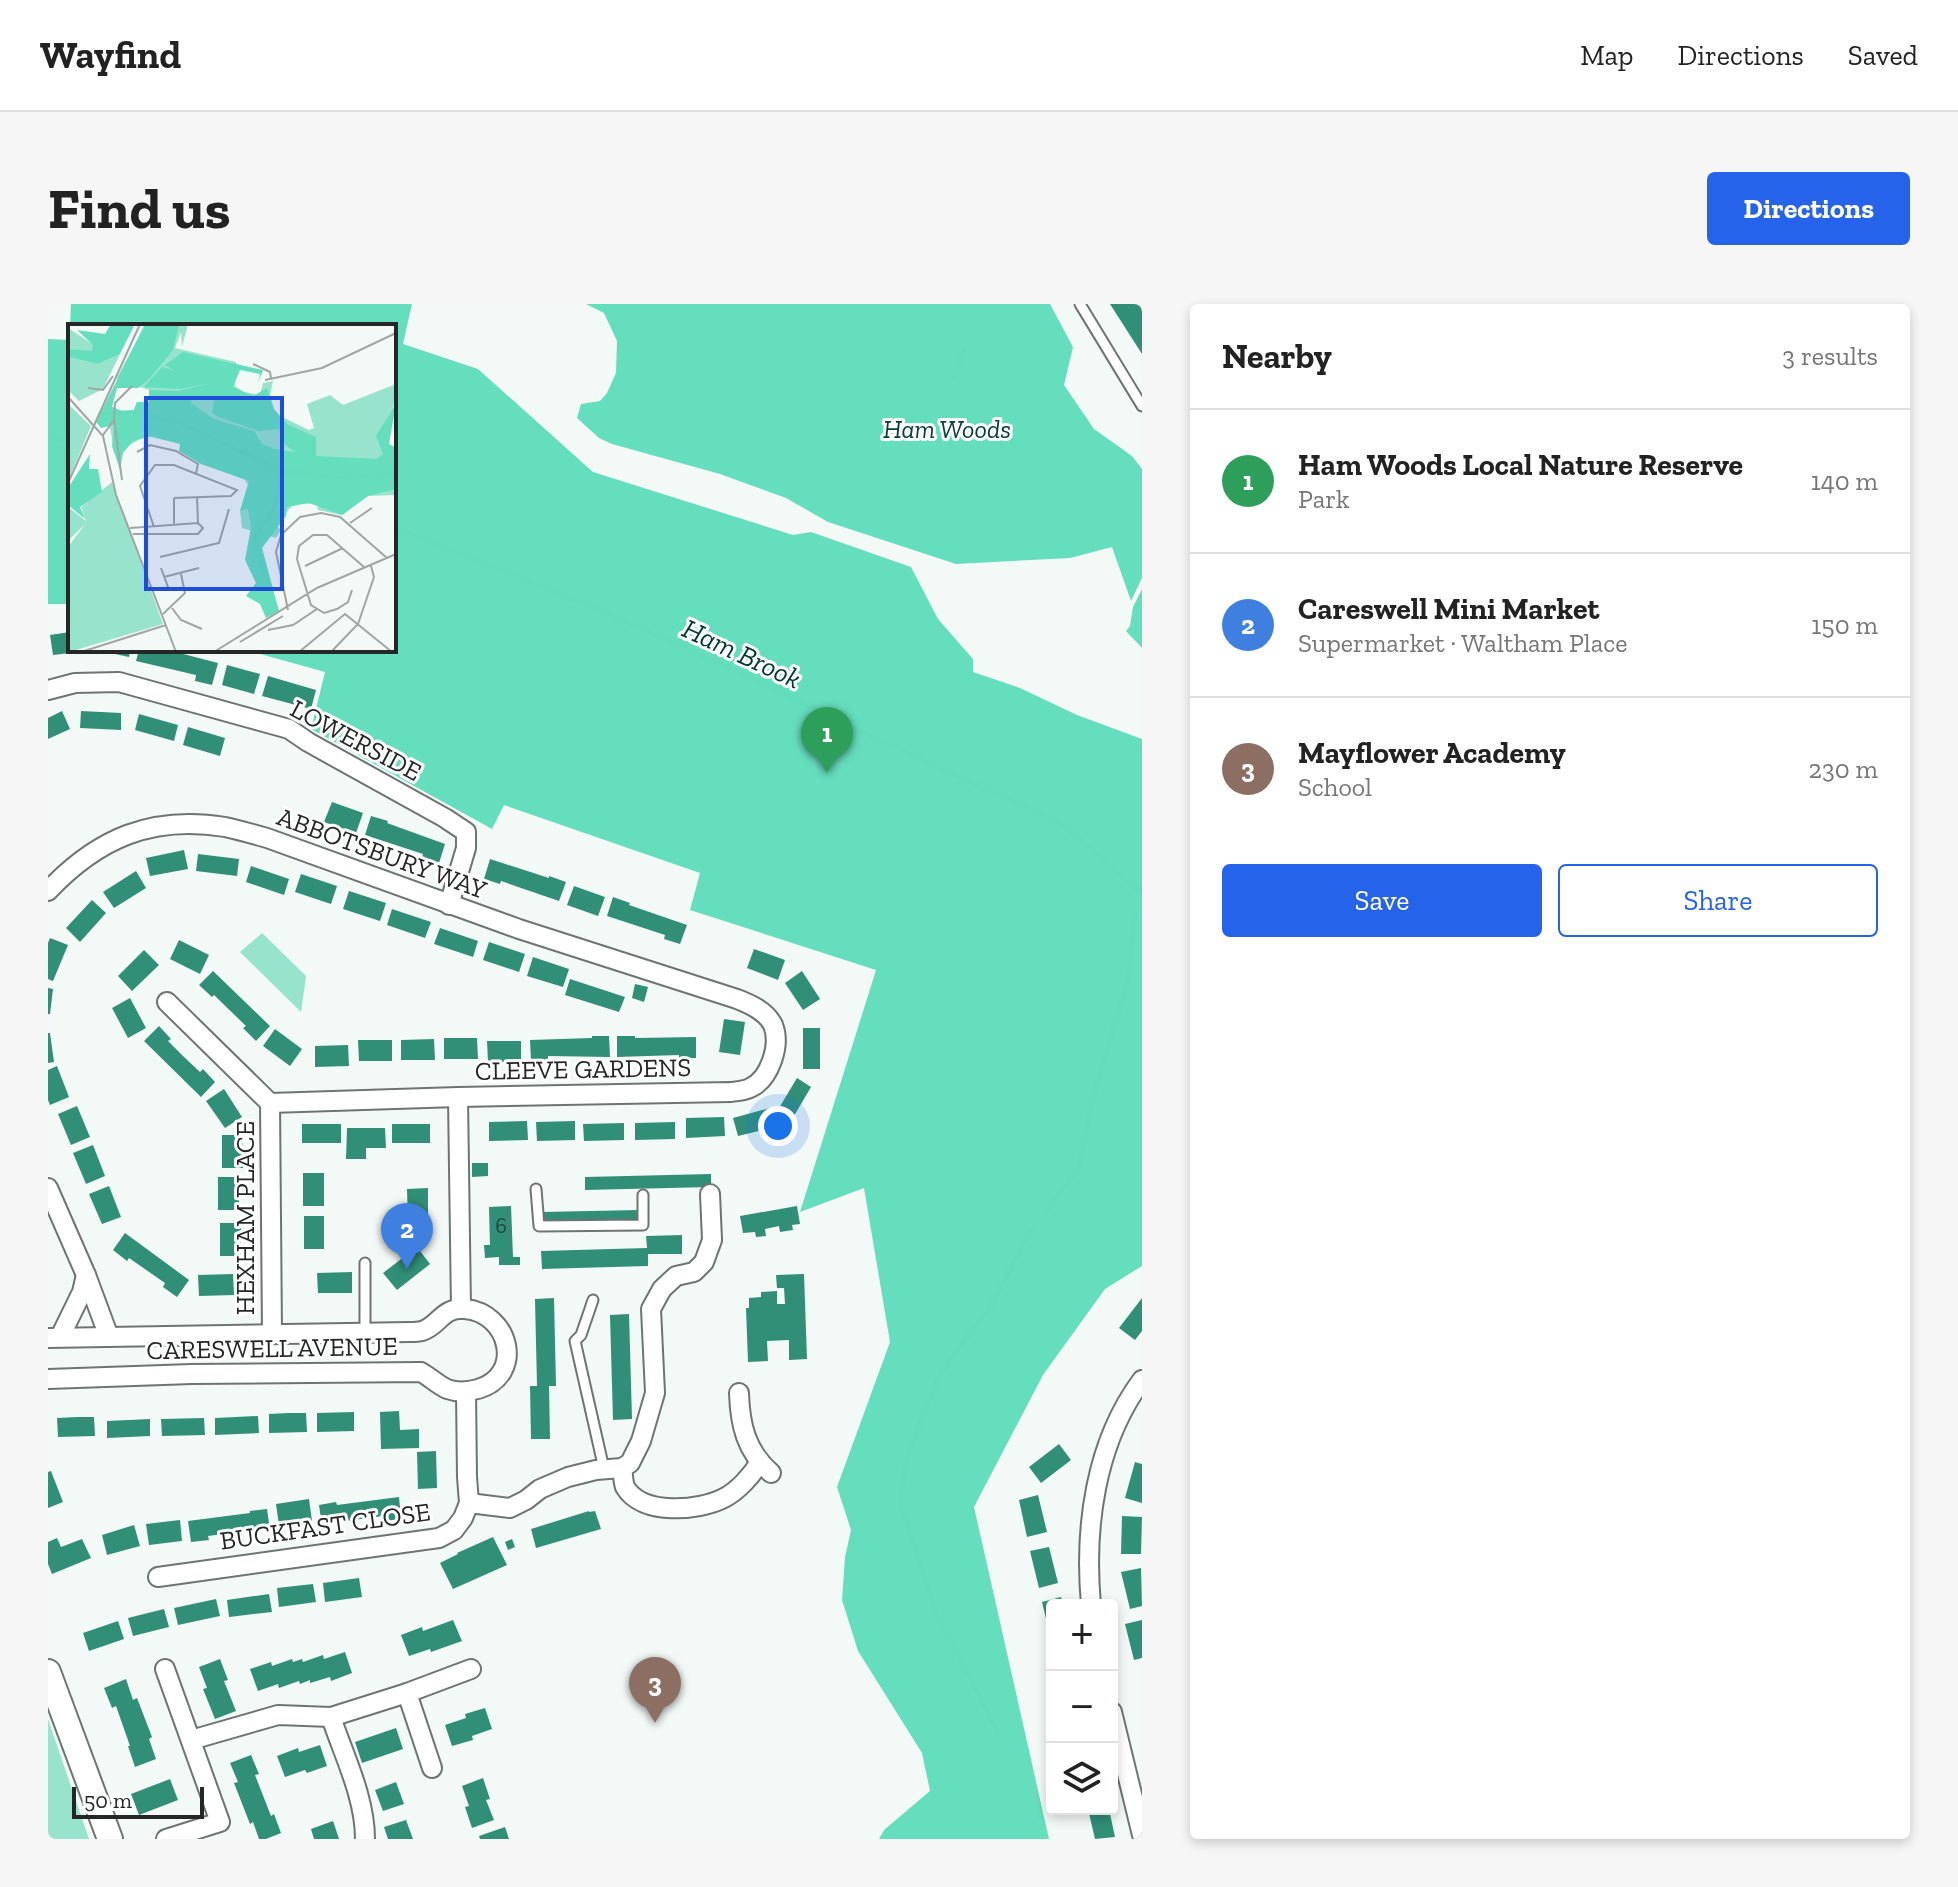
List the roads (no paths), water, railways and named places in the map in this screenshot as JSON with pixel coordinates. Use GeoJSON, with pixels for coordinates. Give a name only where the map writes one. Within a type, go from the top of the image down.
{"type":"FeatureCollection","features":[{"type":"Feature","properties":{"kind":"street","name":"LOWERSIDE"},"geometry":{"type":"LineString","coordinates":[[48,690],[75,683],[119,682],[289,729],[466,832],[466,848],[449,905]]}},
{"type":"Feature","properties":{"kind":"street","name":"ABBOTSBURY WAY"},"geometry":{"type":"LineString","coordinates":[[48,891],[81,861],[114,839],[149,827],[185,824],[225,827],[267,838],[519,929],[710,989]]}},
{"type":"Feature","properties":{"kind":"street","name":"CLEEVE GARDENS"},"geometry":{"type":"LineString","coordinates":[[270,1103],[731,1092],[752,1088],[765,1075],[773,1057],[775,1040],[772,1024],[761,1010],[710,989]]}},
{"type":"Feature","properties":{"kind":"street"},"geometry":{"type":"LineString","coordinates":[[167,1002],[270,1103]]}},
{"type":"Feature","properties":{"kind":"street"},"geometry":{"type":"LineString","coordinates":[[458,1097],[461,1309],[489,1318],[504,1333],[507,1347],[506,1363],[499,1377],[485,1387],[466,1392],[469,1503],[510,1508],[540,1489],[568,1477],[630,1463],[641,1441],[655,1393],[651,1309],[662,1289],[676,1276],[694,1272],[704,1262],[712,1240],[710,1194]]}},
{"type":"Feature","properties":{"kind":"street","name":"HEXHAM PLACE"},"geometry":{"type":"LineString","coordinates":[[270,1103],[272,1333]]}},
{"type":"Feature","properties":{"kind":"street"},"geometry":{"type":"LineString","coordinates":[[48,1188],[109,1337]]}},
{"type":"Feature","properties":{"kind":"street"},"geometry":{"type":"LineString","coordinates":[[54,1338],[82,1292],[86,1275]]}},
{"type":"Feature","properties":{"kind":"street","name":"CARESWELL AVENUE"},"geometry":{"type":"LineString","coordinates":[[54,1338],[425,1331],[444,1313],[461,1309]]}},
{"type":"Feature","properties":{"kind":"street","name":"CARESWELL AVENUE"},"geometry":{"type":"LineString","coordinates":[[48,1379],[421,1372],[446,1389],[466,1392]]}},
{"type":"Feature","properties":{"kind":"street"},"geometry":{"type":"LineString","coordinates":[[1091,1599],[1089,1539],[1095,1496],[1107,1446],[1127,1400],[1142,1380]]}},
{"type":"Feature","properties":{"kind":"street"},"geometry":{"type":"LineString","coordinates":[[613,1468],[639,1500],[652,1505],[677,1509],[708,1504],[726,1497],[755,1470],[765,1468],[752,1453],[742,1423],[739,1393]]}},
{"type":"Feature","properties":{"kind":"street","name":"BUCKFAST CLOSE"},"geometry":{"type":"LineString","coordinates":[[158,1577],[439,1538],[454,1530],[469,1503]]}},
{"type":"Feature","properties":{"kind":"street"},"geometry":{"type":"LineString","coordinates":[[165,1669],[223,1831],[166,1839]]}},
{"type":"Feature","properties":{"kind":"street"},"geometry":{"type":"LineString","coordinates":[[191,1740],[278,1715],[331,1717],[471,1669]]}},
{"type":"Feature","properties":{"kind":"street"},"geometry":{"type":"LineString","coordinates":[[48,1672],[110,1839]]}},
{"type":"Feature","properties":{"kind":"street"},"geometry":{"type":"LineString","coordinates":[[407,1693],[432,1768]]}},
{"type":"Feature","properties":{"kind":"street"},"geometry":{"type":"LineString","coordinates":[[331,1717],[360,1802],[365,1839]]}},
{"type":"Feature","properties":{"kind":"street"},"geometry":{"type":"LineString","coordinates":[[1118,1737],[1142,1835]]}},
{"type":"Feature","properties":{"kind":"lane"},"geometry":{"type":"LineString","coordinates":[[1080,304],[1142,406]]}},
{"type":"Feature","properties":{"kind":"lane"},"geometry":{"type":"LineString","coordinates":[[536,1189],[539,1226],[643,1225],[643,1195]]}},
{"type":"Feature","properties":{"kind":"lane"},"geometry":{"type":"LineString","coordinates":[[365,1263],[365,1332]]}},
{"type":"Feature","properties":{"kind":"lane"},"geometry":{"type":"LineString","coordinates":[[593,1300],[581,1335],[575,1341],[613,1468]]}},
{"type":"Feature","properties":{"kind":"waterway"},"geometry":{"type":"LineString","coordinates":[[958,366],[964,351]]}},
{"type":"Feature","properties":{"kind":"waterway"},"geometry":{"type":"LineString","coordinates":[[901,431],[954,378]]}},
{"type":"Feature","properties":{"kind":"waterway","name":"Ham Brook"},"geometry":{"type":"LineString","coordinates":[[48,436],[68,441]]}},
{"type":"Feature","properties":{"kind":"waterway","name":"Ham Brook"},"geometry":{"type":"LineString","coordinates":[[396,528],[598,609],[1061,823],[1137,889],[1142,890]]}},
{"type":"Feature","properties":{"kind":"waterway"},"geometry":{"type":"LineString","coordinates":[[999,1735],[935,1611],[900,1502],[908,1453],[939,1375],[992,1304],[1024,1241],[1079,1167],[1093,1097],[1129,977],[1134,915]]}},
{"type":"Feature","properties":{"kind":"place","name":"Ham Woods Local Nature Reserve"},"geometry":{"type":"Point","coordinates":[827,773]}},
{"type":"Feature","properties":{"kind":"place","name":"Careswell Mini Market"},"geometry":{"type":"Point","coordinates":[407,1269]}},
{"type":"Feature","properties":{"kind":"place","name":"Mayflower Academy"},"geometry":{"type":"Point","coordinates":[655,1723]}},
{"type":"Feature","properties":{"kind":"park label","name":"Ham Woods"},"geometry":{"type":"Point","coordinates":[947,429]}}]}
